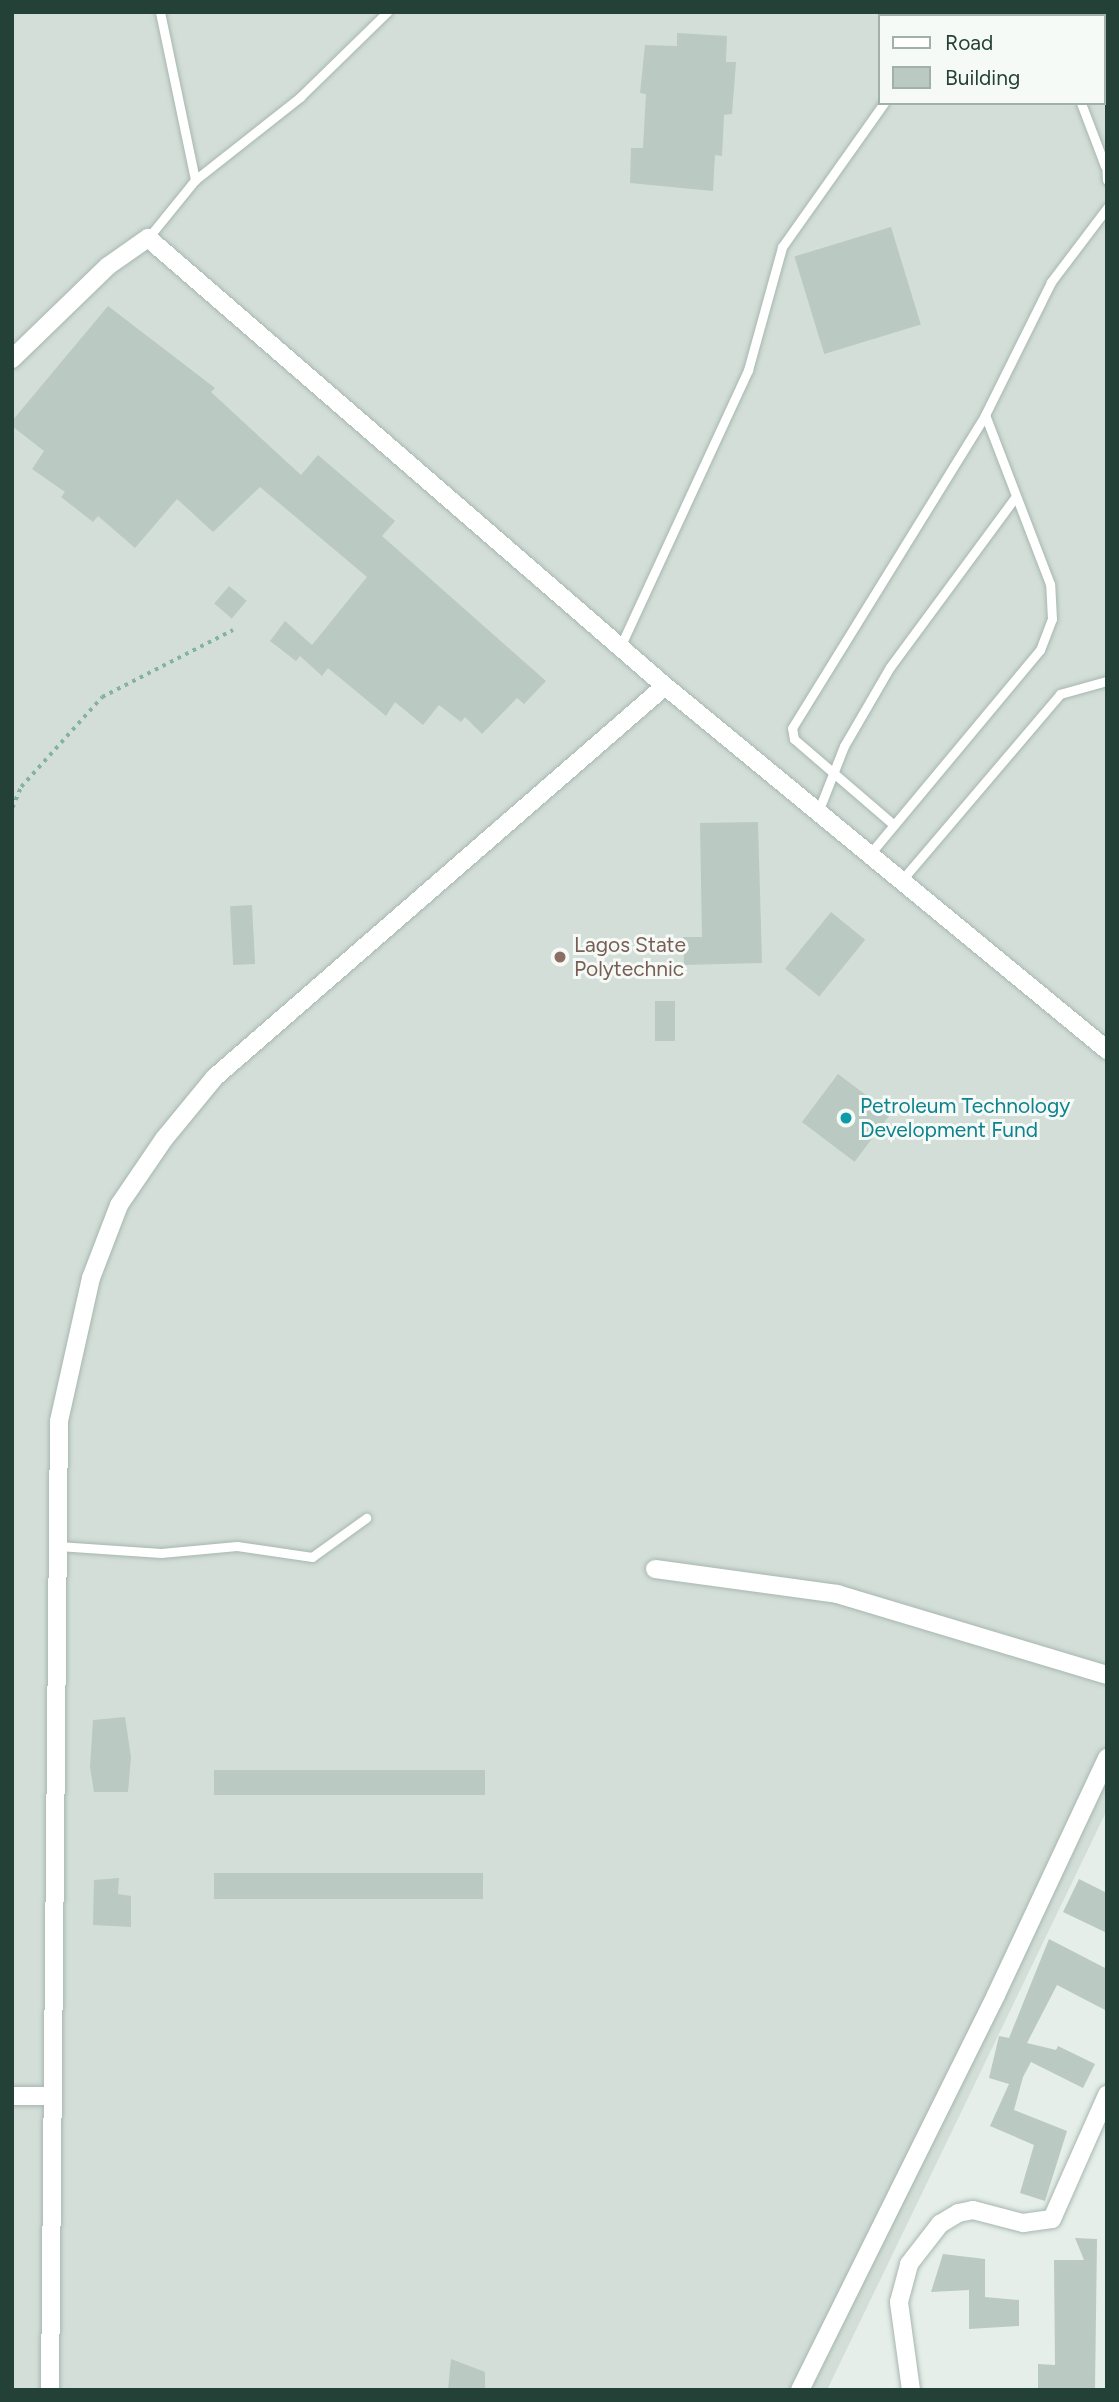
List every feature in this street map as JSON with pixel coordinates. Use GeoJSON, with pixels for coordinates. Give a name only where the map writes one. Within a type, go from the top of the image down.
{"type":"FeatureCollection","features":[{"type":"Feature","properties":{"kind":"street"},"geometry":{"type":"LineString","coordinates":[[12,359],[108,266],[148,238],[621,645],[665,686],[1107,1050]]}},
{"type":"Feature","properties":{"kind":"street"},"geometry":{"type":"LineString","coordinates":[[50,2390],[59,1422],[91,1278],[119,1205],[164,1139],[215,1077],[665,686]]}},
{"type":"Feature","properties":{"kind":"street"},"geometry":{"type":"LineString","coordinates":[[655,1569],[837,1594],[1107,1675]]}},
{"type":"Feature","properties":{"kind":"street"},"geometry":{"type":"LineString","coordinates":[[800,2390],[996,1995],[1107,1758]]}},
{"type":"Feature","properties":{"kind":"street"},"geometry":{"type":"LineString","coordinates":[[911,2390],[899,2302],[909,2264],[940,2224],[958,2213],[973,2210],[1023,2223],[1052,2219],[1107,2095]]}},
{"type":"Feature","properties":{"kind":"street"},"geometry":{"type":"LineString","coordinates":[[12,2096],[51,2096]]}},
{"type":"Feature","properties":{"kind":"lane"},"geometry":{"type":"LineString","coordinates":[[160,12],[195,180]]}},
{"type":"Feature","properties":{"kind":"lane"},"geometry":{"type":"LineString","coordinates":[[148,238],[195,180],[300,97],[387,12]]}},
{"type":"Feature","properties":{"kind":"lane"},"geometry":{"type":"LineString","coordinates":[[621,645],[748,370],[782,247],[883,105]]}},
{"type":"Feature","properties":{"kind":"lane"},"geometry":{"type":"LineString","coordinates":[[1082,105],[1106,163],[1107,180]]}},
{"type":"Feature","properties":{"kind":"lane"},"geometry":{"type":"LineString","coordinates":[[894,825],[794,739],[792,728],[985,415],[1051,282],[1107,208]]}},
{"type":"Feature","properties":{"kind":"lane"},"geometry":{"type":"LineString","coordinates":[[869,855],[1041,650],[1052,619],[1050,584],[985,415]]}},
{"type":"Feature","properties":{"kind":"lane"},"geometry":{"type":"LineString","coordinates":[[818,812],[833,773],[890,667],[1016,496]]}},
{"type":"Feature","properties":{"kind":"lane"},"geometry":{"type":"LineString","coordinates":[[901,881],[1060,694],[1107,681]]}},
{"type":"Feature","properties":{"kind":"lane"},"geometry":{"type":"LineString","coordinates":[[58,1546],[161,1553],[237,1546],[312,1557],[366,1518]]}},
{"type":"Feature","properties":{"kind":"path"},"geometry":{"type":"LineString","coordinates":[[12,808],[21,787],[102,697],[233,630]]}},
{"type":"Feature","properties":{"kind":"shaded area","name":"Lagos State Polytechnic"},"geometry":{"type":"Polygon","coordinates":[[[12,12],[1107,12],[1107,1810],[827,2390],[12,2390],[12,12]]]}},
{"type":"Feature","properties":{"kind":"building"},"geometry":{"type":"Polygon","coordinates":[[[677,33],[727,36],[726,62],[736,62],[732,114],[724,115],[722,156],[715,155],[713,191],[630,183],[631,148],[643,148],[646,94],[640,93],[645,45],[677,46],[677,33]]]}},
{"type":"Feature","properties":{"kind":"building"},"geometry":{"type":"Polygon","coordinates":[[[891,227],[921,325],[824,354],[794,257],[891,227]]]}},
{"type":"Feature","properties":{"kind":"building"},"geometry":{"type":"Polygon","coordinates":[[[108,306],[215,388],[211,392],[301,475],[318,455],[395,521],[382,536],[546,681],[524,704],[517,698],[482,734],[465,717],[461,722],[439,705],[423,725],[395,702],[386,716],[328,668],[322,676],[300,656],[296,661],[270,641],[285,621],[312,645],[367,577],[260,487],[213,532],[177,499],[135,548],[98,516],[93,522],[61,497],[65,492],[32,469],[44,451],[12,426],[12,421],[108,306]]]}},
{"type":"Feature","properties":{"kind":"building"},"geometry":{"type":"Polygon","coordinates":[[[229,586],[247,601],[232,618],[214,604],[229,586]]]}},
{"type":"Feature","properties":{"kind":"building"},"geometry":{"type":"Polygon","coordinates":[[[758,822],[762,963],[684,965],[683,937],[702,937],[700,823],[758,822]]]}},
{"type":"Feature","properties":{"kind":"building"},"geometry":{"type":"Polygon","coordinates":[[[252,905],[255,964],[233,965],[230,906],[252,905]]]}},
{"type":"Feature","properties":{"kind":"building"},"geometry":{"type":"Polygon","coordinates":[[[831,912],[865,940],[819,996],[785,969],[831,912]]]}},
{"type":"Feature","properties":{"kind":"building"},"geometry":{"type":"Polygon","coordinates":[[[655,1001],[675,1001],[675,1041],[655,1041],[655,1001]]]}},
{"type":"Feature","properties":{"kind":"building","name":"Petroleum Technology Development Fund"},"geometry":{"type":"Polygon","coordinates":[[[838,1074],[891,1114],[855,1162],[802,1122],[838,1074]]]}},
{"type":"Feature","properties":{"kind":"building"},"geometry":{"type":"Polygon","coordinates":[[[125,1717],[131,1757],[128,1792],[94,1792],[90,1767],[93,1720],[125,1717]]]}},
{"type":"Feature","properties":{"kind":"building"},"geometry":{"type":"Polygon","coordinates":[[[214,1770],[485,1770],[485,1795],[214,1795],[214,1770]]]}},
{"type":"Feature","properties":{"kind":"building"},"geometry":{"type":"Polygon","coordinates":[[[214,1873],[483,1873],[483,1899],[214,1899],[214,1873]]]}},
{"type":"Feature","properties":{"kind":"building"},"geometry":{"type":"Polygon","coordinates":[[[119,1878],[118,1894],[131,1896],[131,1927],[93,1925],[94,1880],[119,1878]]]}},
{"type":"Feature","properties":{"kind":"building"},"geometry":{"type":"Polygon","coordinates":[[[1079,1879],[1107,1893],[1107,1933],[1063,1912],[1079,1879]]]}},
{"type":"Feature","properties":{"kind":"building"},"geometry":{"type":"Polygon","coordinates":[[[1049,1939],[1107,1969],[1107,2011],[1057,1985],[1027,2043],[1056,2050],[1058,2046],[1095,2064],[1083,2088],[1031,2062],[1023,2077],[1014,2110],[1067,2131],[1045,2201],[1020,2193],[1034,2145],[990,2126],[1009,2084],[989,2078],[999,2036],[1009,2038],[1049,1939]]]}},
{"type":"Feature","properties":{"kind":"building"},"geometry":{"type":"Polygon","coordinates":[[[1075,2238],[1097,2239],[1095,2390],[1038,2390],[1038,2364],[1055,2365],[1054,2260],[1084,2260],[1075,2238]]]}},
{"type":"Feature","properties":{"kind":"building"},"geometry":{"type":"Polygon","coordinates":[[[943,2254],[985,2259],[985,2297],[1019,2300],[1019,2326],[969,2329],[969,2290],[931,2292],[943,2254]]]}},
{"type":"Feature","properties":{"kind":"building"},"geometry":{"type":"Polygon","coordinates":[[[451,2359],[485,2372],[485,2390],[448,2390],[451,2359]]]}},
{"type":"Feature","properties":{"kind":"place","name":"Lagos State Polytechnic"},"geometry":{"type":"Point","coordinates":[560,957]}},
{"type":"Feature","properties":{"kind":"place","name":"Petroleum Technology Development Fund"},"geometry":{"type":"Point","coordinates":[846,1118]}}]}
